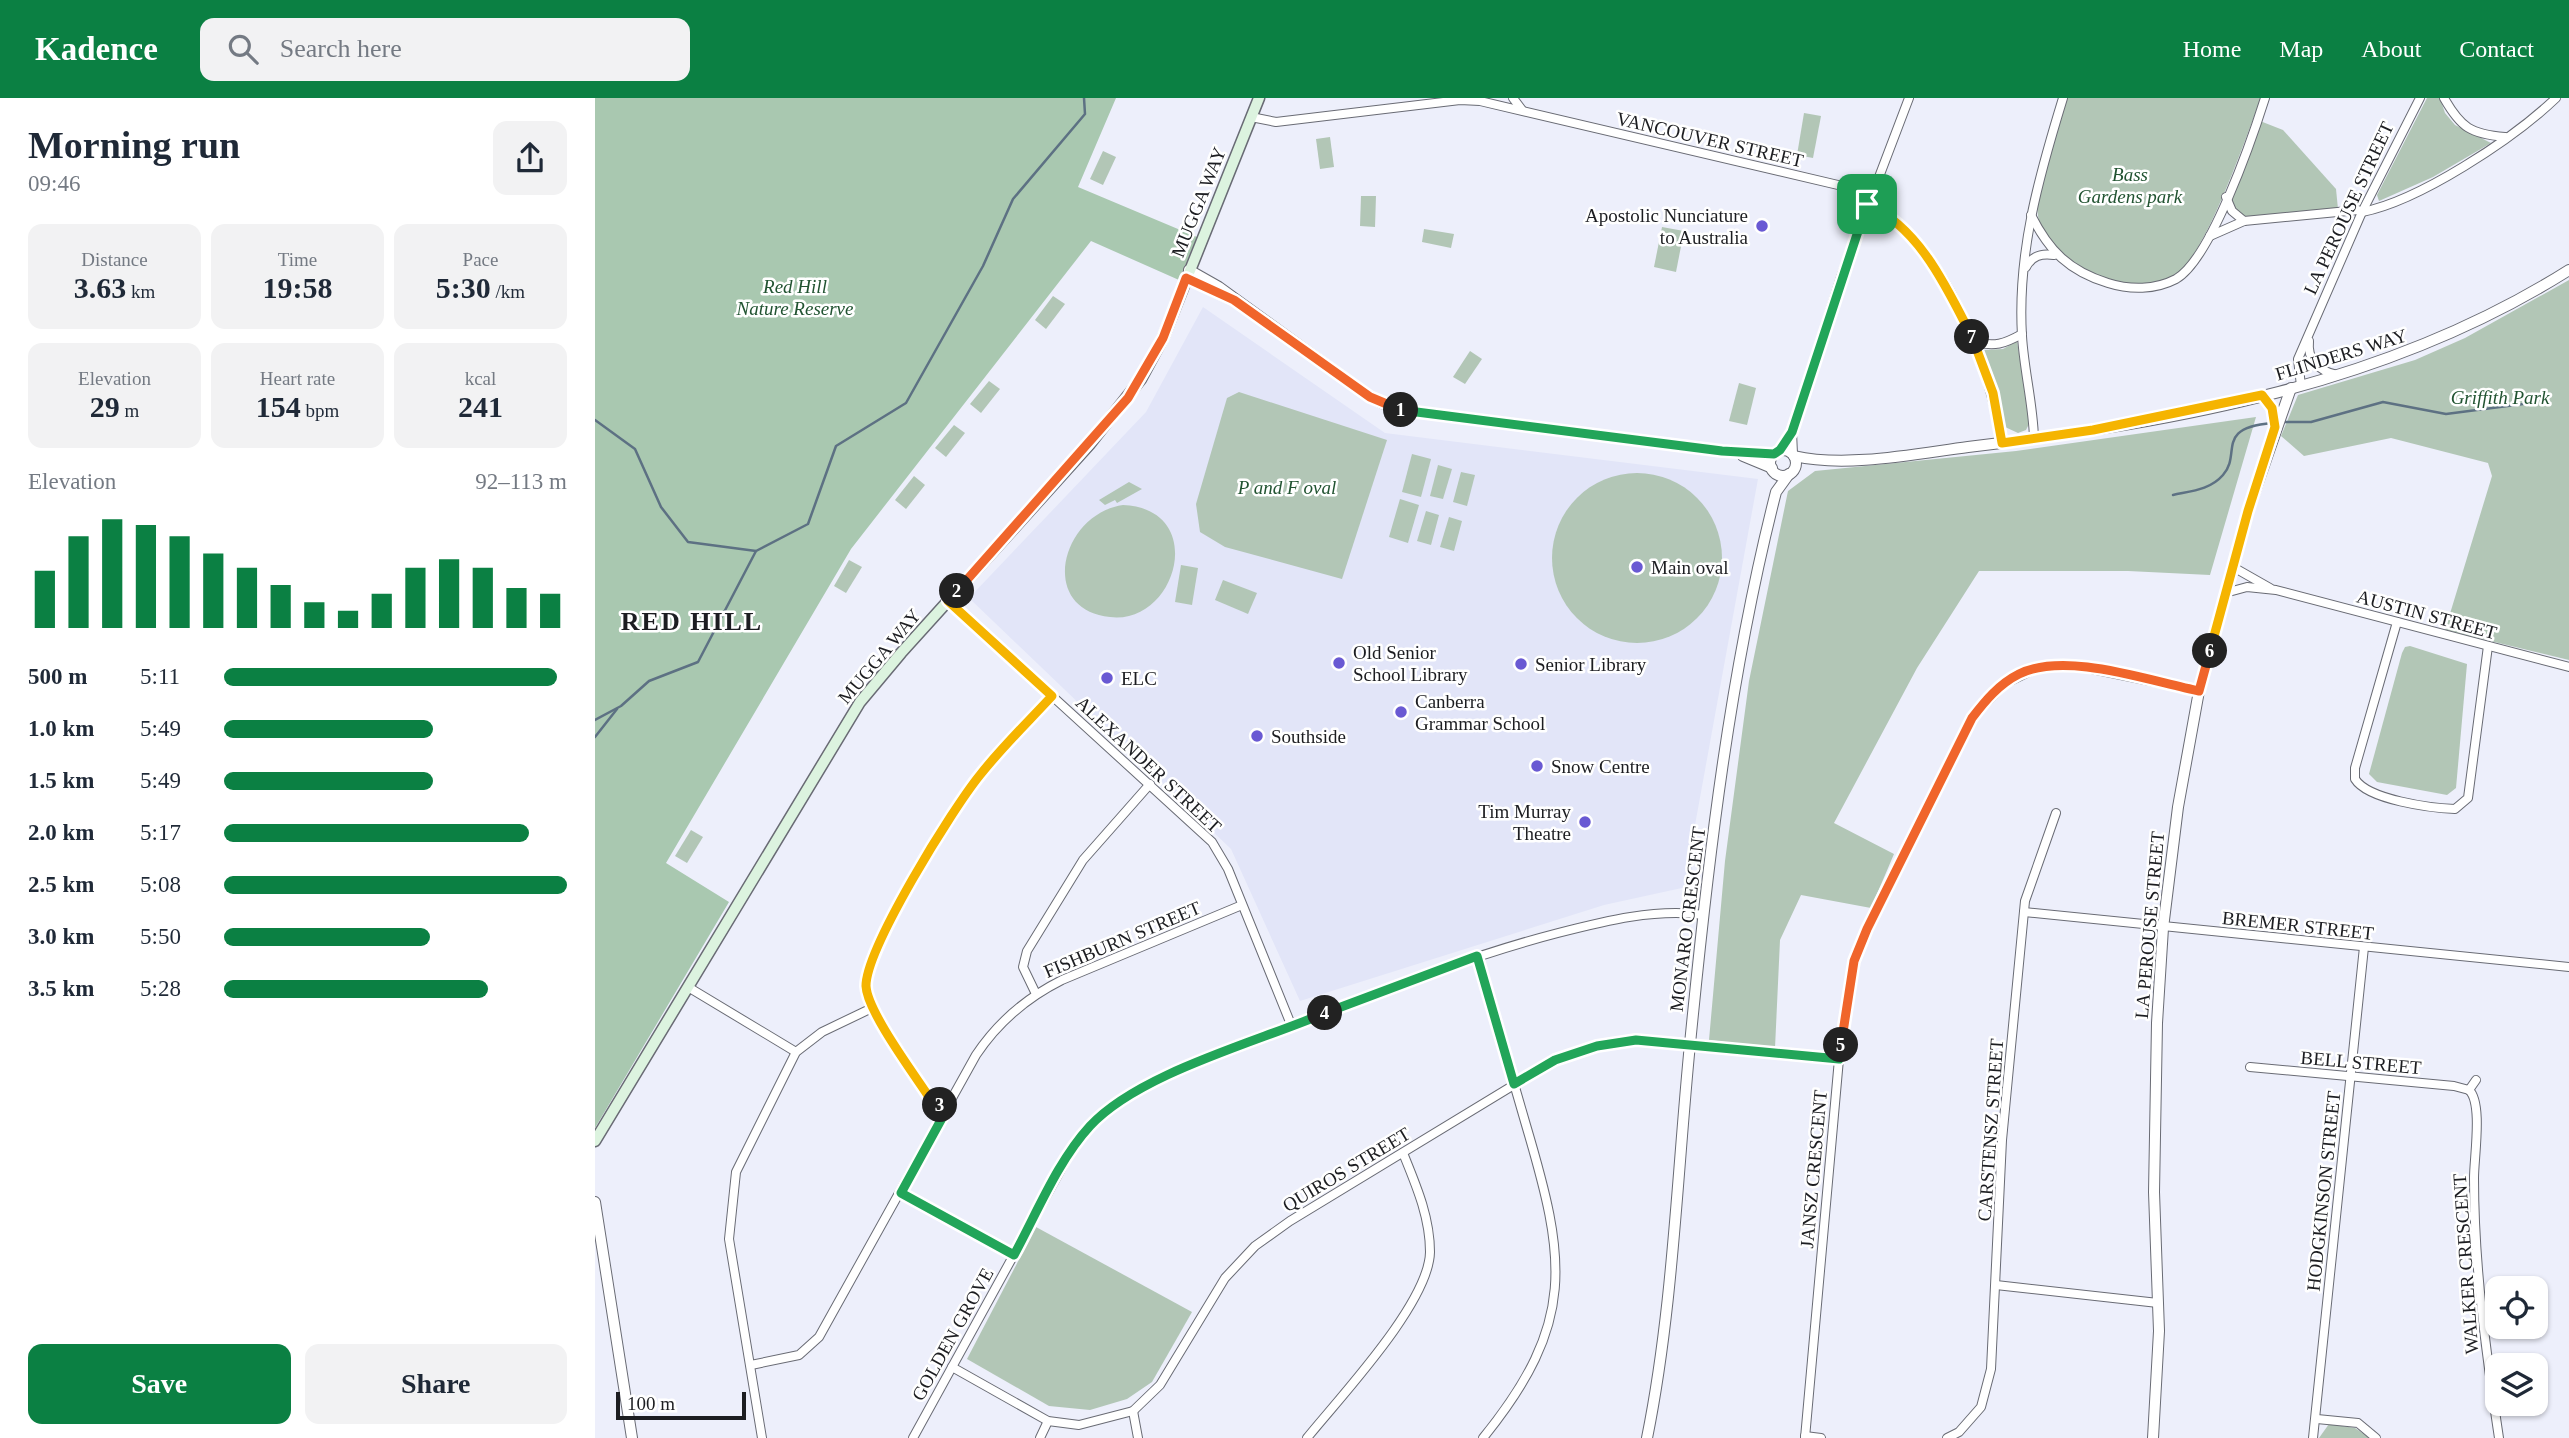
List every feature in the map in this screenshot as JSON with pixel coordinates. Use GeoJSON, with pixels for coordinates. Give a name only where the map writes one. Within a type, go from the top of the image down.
{"type":"FeatureCollection","features":[{"type":"Feature","properties":{"kind":"main road","name":"MUGGA WAY"},"geometry":{"type":"LineString","coordinates":[[595,1141],[846,723],[881,675],[1128,398],[1163,338],[1259,98]]}},
{"type":"Feature","properties":{"kind":"street"},"geometry":{"type":"LineString","coordinates":[[1513,98],[1524,112]]}},
{"type":"Feature","properties":{"kind":"street"},"geometry":{"type":"LineString","coordinates":[[1187,274],[1234,300],[1370,397],[1395,409],[1722,451],[1777,452],[1792,432],[1867,204],[1909,98]]}},
{"type":"Feature","properties":{"kind":"street"},"geometry":{"type":"LineString","coordinates":[[2034,438],[2022,334],[2023,273],[2041,167],[2063,98]]}},
{"type":"Feature","properties":{"kind":"street"},"geometry":{"type":"LineString","coordinates":[[2023,273],[2031,259],[2045,254],[2054,255],[2092,278],[2137,289],[2158,286],[2187,270],[2210,236],[2265,98]]}},
{"type":"Feature","properties":{"kind":"street","name":"LA PEROUSE STREET"},"geometry":{"type":"LineString","coordinates":[[2153,1438],[2158,1367],[2155,1130],[2163,928],[2178,807],[2199,691],[2232,567],[2275,424],[2296,387],[2298,359],[2362,212],[2420,98]]}},
{"type":"Feature","properties":{"kind":"street"},"geometry":{"type":"LineString","coordinates":[[2444,98],[2466,128],[2482,135],[2506,137]]}},
{"type":"Feature","properties":{"kind":"street"},"geometry":{"type":"LineString","coordinates":[[2210,236],[2244,221],[2357,210],[2362,212],[2392,205],[2470,162],[2556,98]]}},
{"type":"Feature","properties":{"kind":"street","name":"VANCOUVER STREET"},"geometry":{"type":"LineString","coordinates":[[1251,117],[1276,122],[1463,99],[1872,193]]}},
{"type":"Feature","properties":{"kind":"street"},"geometry":{"type":"LineString","coordinates":[[2227,197],[2232,211],[2244,221]]}},
{"type":"Feature","properties":{"kind":"street"},"geometry":{"type":"LineString","coordinates":[[1867,204],[1900,224],[1945,284],[1974,342],[1993,393],[2002,443]]}},
{"type":"Feature","properties":{"kind":"street"},"geometry":{"type":"LineString","coordinates":[[2031,215],[2054,255]]}},
{"type":"Feature","properties":{"kind":"street","name":"FLINDERS WAY"},"geometry":{"type":"LineString","coordinates":[[1792,471],[1815,461],[2002,443],[2159,418],[2341,376],[2462,329],[2507,308],[2569,270]]}},
{"type":"Feature","properties":{"kind":"street"},"geometry":{"type":"LineString","coordinates":[[1974,342],[1996,346],[2022,334]]}},
{"type":"Feature","properties":{"kind":"street"},"geometry":{"type":"LineString","coordinates":[[2310,334],[2308,348],[2315,364],[2327,373],[2341,376]]}},
{"type":"Feature","properties":{"kind":"street"},"geometry":{"type":"LineString","coordinates":[[2262,395],[2272,408],[2275,424]]}},
{"type":"Feature","properties":{"kind":"street"},"geometry":{"type":"LineString","coordinates":[[1722,451],[1762,462],[1780,475],[1792,471],[1792,432]]}},
{"type":"Feature","properties":{"kind":"street","name":"FLINDERS WAY"},"geometry":{"type":"LineString","coordinates":[[1777,452],[1815,461]]}},
{"type":"Feature","properties":{"kind":"street","name":"MONARO CRESCENT"},"geometry":{"type":"LineString","coordinates":[[1647,1438],[1670,1270],[1704,915],[1743,640],[1776,492],[1773,470],[1777,452]]}},
{"type":"Feature","properties":{"kind":"street","name":"MONARO CRESCENT"},"geometry":{"type":"LineString","coordinates":[[1776,492],[1792,471]]}},
{"type":"Feature","properties":{"kind":"street","name":"AUSTIN STREET"},"geometry":{"type":"LineString","coordinates":[[2232,567],[2276,590]]}},
{"type":"Feature","properties":{"kind":"street","name":"AUSTIN STREET"},"geometry":{"type":"LineString","coordinates":[[2225,593],[2249,587],[2276,590],[2569,667]]}},
{"type":"Feature","properties":{"kind":"street","name":"ALEXANDER STREET"},"geometry":{"type":"LineString","coordinates":[[948,601],[1213,842],[1243,905],[1292,1027]]}},
{"type":"Feature","properties":{"kind":"street"},"geometry":{"type":"LineString","coordinates":[[2397,622],[2355,768],[2355,779],[2369,793],[2455,809],[2467,798],[2487,646]]}},
{"type":"Feature","properties":{"kind":"street","name":"JANSZ CRESCENT"},"geometry":{"type":"LineString","coordinates":[[1805,1437],[1839,1059],[1854,961],[1867,929],[1972,718],[1994,692],[2019,674],[2058,665],[2199,691]]}},
{"type":"Feature","properties":{"kind":"street"},"geometry":{"type":"LineString","coordinates":[[947,1109],[929,1097],[872,1008],[866,987],[869,969],[888,923],[978,777],[1052,696]]}},
{"type":"Feature","properties":{"kind":"street"},"geometry":{"type":"LineString","coordinates":[[1036,994],[1024,972],[1027,951],[1083,860],[1150,784]]}},
{"type":"Feature","properties":{"kind":"street","name":"CARSTENSZ STREET"},"geometry":{"type":"LineString","coordinates":[[1947,1438],[1971,1421],[1981,1407],[1987,1390],[1996,1285],[2002,1140],[2025,901],[2056,813]]}},
{"type":"Feature","properties":{"kind":"street","name":"FISHBURN STREET"},"geometry":{"type":"LineString","coordinates":[[751,1365],[799,1355],[814,1345],[984,1043],[1004,1020],[1036,994],[1062,980],[1243,905]]}},
{"type":"Feature","properties":{"kind":"street","name":"BREMER STREET"},"geometry":{"type":"LineString","coordinates":[[2024,912],[2569,967]]}},
{"type":"Feature","properties":{"kind":"street","name":"GOLDEN GROVE"},"geometry":{"type":"LineString","coordinates":[[913,1438],[1071,1151],[1108,1109],[1133,1092],[1371,994],[1477,956],[1604,922],[1653,914],[1704,915]]}},
{"type":"Feature","properties":{"kind":"street","name":"HODGKINSON STREET"},"geometry":{"type":"LineString","coordinates":[[2313,1438],[2364,947]]}},
{"type":"Feature","properties":{"kind":"street"},"geometry":{"type":"LineString","coordinates":[[1477,956],[1548,1198],[1557,1244],[1554,1300],[1542,1345],[1519,1390],[1483,1438]]}},
{"type":"Feature","properties":{"kind":"street"},"geometry":{"type":"LineString","coordinates":[[688,987],[796,1052]]}},
{"type":"Feature","properties":{"kind":"street"},"geometry":{"type":"LineString","coordinates":[[762,1438],[729,1239],[731,1195],[744,1152],[796,1052],[822,1032],[872,1008]]}},
{"type":"Feature","properties":{"kind":"street","name":"QUIROS STREET"},"geometry":{"type":"LineString","coordinates":[[952,1367],[1048,1421],[1079,1425],[1133,1411],[1160,1385],[1209,1300],[1238,1262],[1272,1232],[1555,1060],[1597,1046],[1636,1040],[1839,1059]]}},
{"type":"Feature","properties":{"kind":"street","name":"BELL STREET"},"geometry":{"type":"LineString","coordinates":[[2250,1067],[2454,1086],[2469,1090]]}},
{"type":"Feature","properties":{"kind":"street"},"geometry":{"type":"LineString","coordinates":[[2469,1090],[2476,1080]]}},
{"type":"Feature","properties":{"kind":"street","name":"WALKER CRESCENT"},"geometry":{"type":"LineString","coordinates":[[2469,1090],[2477,1103],[2474,1138],[2476,1226],[2484,1331],[2499,1438]]}},
{"type":"Feature","properties":{"kind":"street"},"geometry":{"type":"LineString","coordinates":[[1307,1438],[1412,1305],[1423,1279],[1430,1254],[1427,1224],[1403,1153]]}},
{"type":"Feature","properties":{"kind":"street"},"geometry":{"type":"LineString","coordinates":[[901,1193],[1014,1255]]}},
{"type":"Feature","properties":{"kind":"street"},"geometry":{"type":"LineString","coordinates":[[595,1202],[632,1438]]}},
{"type":"Feature","properties":{"kind":"street"},"geometry":{"type":"LineString","coordinates":[[1996,1285],[2158,1303]]}},
{"type":"Feature","properties":{"kind":"street"},"geometry":{"type":"LineString","coordinates":[[1133,1411],[1138,1438]]}},
{"type":"Feature","properties":{"kind":"street"},"geometry":{"type":"LineString","coordinates":[[2317,1419],[2358,1423],[2377,1438]]}},
{"type":"Feature","properties":{"kind":"street"},"geometry":{"type":"LineString","coordinates":[[1040,1438],[1048,1421]]}},
{"type":"Feature","properties":{"kind":"street"},"geometry":{"type":"LineString","coordinates":[[1805,1437],[1821,1438]]}},
{"type":"Feature","properties":{"kind":"shaded area","name":"Canberra Grammar School"},"geometry":{"type":"Polygon","coordinates":[[[1203,307],[1385,433],[1758,479],[1695,825],[1691,886],[1604,905],[1300,1001],[1231,849],[969,598],[1146,412],[1203,307]]]}},
{"type":"Feature","properties":{"kind":"green space","name":"Red Hill Nature Reserve"},"geometry":{"type":"Polygon","coordinates":[[[595,98],[1116,98],[1078,187],[1197,237],[1179,280],[1091,241],[851,549],[666,863],[729,902],[595,1128],[595,98]]]}},
{"type":"Feature","properties":{"kind":"green space","name":"Bass Gardens park"},"geometry":{"type":"Polygon","coordinates":[[[2068,98],[2261,98],[2214,216],[2203,239],[2180,271],[2163,280],[2142,284],[2119,282],[2075,265],[2058,251],[2044,234],[2038,216],[2039,189],[2047,156],[2068,98]]]}},
{"type":"Feature","properties":{"kind":"green space"},"geometry":{"type":"Polygon","coordinates":[[[2427,98],[2440,98],[2445,113],[2455,125],[2491,143],[2433,177],[2379,201],[2377,195],[2427,98]]]}},
{"type":"Feature","properties":{"kind":"green space"},"geometry":{"type":"Polygon","coordinates":[[[1804,113],[1821,116],[1813,158],[1797,155],[1804,113]]]}},
{"type":"Feature","properties":{"kind":"green space"},"geometry":{"type":"Polygon","coordinates":[[[2260,121],[2283,130],[2336,189],[2338,209],[2246,217],[2235,210],[2231,197],[2260,121]]]}},
{"type":"Feature","properties":{"kind":"green space"},"geometry":{"type":"Polygon","coordinates":[[[1330,137],[1334,167],[1320,169],[1316,139],[1330,137]]]}},
{"type":"Feature","properties":{"kind":"green space"},"geometry":{"type":"Polygon","coordinates":[[[1103,151],[1116,157],[1103,185],[1090,179],[1103,151]]]}},
{"type":"Feature","properties":{"kind":"green space"},"geometry":{"type":"Polygon","coordinates":[[[1361,196],[1376,196],[1375,227],[1360,226],[1361,196]]]}},
{"type":"Feature","properties":{"kind":"green space"},"geometry":{"type":"Polygon","coordinates":[[[1662,227],[1684,231],[1676,272],[1654,267],[1662,227]]]}},
{"type":"Feature","properties":{"kind":"green space"},"geometry":{"type":"Polygon","coordinates":[[[1424,229],[1454,234],[1451,248],[1422,242],[1424,229]]]}},
{"type":"Feature","properties":{"kind":"green space","name":"Griffith Park"},"geometry":{"type":"Polygon","coordinates":[[[2569,280],[2569,660],[2445,630],[2492,476],[2488,463],[2391,438],[2304,456],[2281,436],[2298,395],[2415,360],[2465,338],[2569,280]]]}},
{"type":"Feature","properties":{"kind":"green space"},"geometry":{"type":"Polygon","coordinates":[[[1053,296],[1065,304],[1046,329],[1035,320],[1053,296]]]}},
{"type":"Feature","properties":{"kind":"green space"},"geometry":{"type":"Polygon","coordinates":[[[2017,341],[2030,422],[2026,430],[2018,433],[2005,427],[1983,350],[2003,349],[2017,341]]]}},
{"type":"Feature","properties":{"kind":"green space"},"geometry":{"type":"Polygon","coordinates":[[[1470,351],[1482,359],[1465,384],[1453,377],[1470,351]]]}},
{"type":"Feature","properties":{"kind":"green space"},"geometry":{"type":"Polygon","coordinates":[[[989,381],[1000,389],[981,413],[970,404],[989,381]]]}},
{"type":"Feature","properties":{"kind":"green space"},"geometry":{"type":"Polygon","coordinates":[[[1739,383],[1756,388],[1747,425],[1729,421],[1739,383]]]}},
{"type":"Feature","properties":{"kind":"green space","name":"P and F oval"},"geometry":{"type":"Polygon","coordinates":[[[1239,392],[1387,440],[1342,579],[1225,547],[1200,532],[1196,504],[1227,398],[1239,392]]]}},
{"type":"Feature","properties":{"kind":"green space"},"geometry":{"type":"Polygon","coordinates":[[[2256,417],[2210,575],[2128,571],[1979,571],[1917,668],[1834,823],[1894,854],[1871,908],[1801,895],[1780,940],[1775,1048],[1709,1040],[1725,861],[1749,681],[1788,491],[1815,471],[2016,451],[2256,417]]]}},
{"type":"Feature","properties":{"kind":"green space"},"geometry":{"type":"Polygon","coordinates":[[[954,425],[965,433],[946,457],[935,448],[954,425]]]}},
{"type":"Feature","properties":{"kind":"green space"},"geometry":{"type":"Polygon","coordinates":[[[1412,454],[1431,459],[1421,497],[1402,492],[1412,454]]]}},
{"type":"Feature","properties":{"kind":"green space"},"geometry":{"type":"Polygon","coordinates":[[[1438,465],[1452,469],[1443,499],[1430,496],[1438,465]]]}},
{"type":"Feature","properties":{"kind":"green space"},"geometry":{"type":"Polygon","coordinates":[[[1461,472],[1475,475],[1467,506],[1453,502],[1461,472]]]}},
{"type":"Feature","properties":{"kind":"green space","name":"Main oval"},"geometry":{"type":"Polygon","coordinates":[[[1637,473],[1669,480],[1697,498],[1715,526],[1722,558],[1715,590],[1697,618],[1669,636],[1637,643],[1605,636],[1577,618],[1559,590],[1552,558],[1559,526],[1577,498],[1605,480],[1637,473]]]}},
{"type":"Feature","properties":{"kind":"green space"},"geometry":{"type":"Polygon","coordinates":[[[914,476],[925,485],[906,509],[895,500],[914,476]]]}},
{"type":"Feature","properties":{"kind":"green space"},"geometry":{"type":"Polygon","coordinates":[[[1129,482],[1142,489],[1117,503],[1115,500],[1105,505],[1099,500],[1129,482]]]}},
{"type":"Feature","properties":{"kind":"green space"},"geometry":{"type":"Polygon","coordinates":[[[1400,499],[1419,505],[1408,543],[1389,537],[1400,499]]]}},
{"type":"Feature","properties":{"kind":"green space"},"geometry":{"type":"Polygon","coordinates":[[[1123,505],[1150,511],[1167,525],[1174,544],[1174,566],[1166,586],[1152,603],[1133,615],[1110,617],[1087,610],[1073,597],[1066,580],[1066,561],[1072,542],[1085,525],[1102,512],[1123,505]]]}},
{"type":"Feature","properties":{"kind":"green space"},"geometry":{"type":"Polygon","coordinates":[[[1426,511],[1439,515],[1431,545],[1417,541],[1426,511]]]}},
{"type":"Feature","properties":{"kind":"green space"},"geometry":{"type":"Polygon","coordinates":[[[1449,517],[1462,521],[1454,551],[1440,547],[1449,517]]]}},
{"type":"Feature","properties":{"kind":"green space"},"geometry":{"type":"Polygon","coordinates":[[[849,560],[862,567],[846,593],[834,586],[849,560]]]}},
{"type":"Feature","properties":{"kind":"green space"},"geometry":{"type":"Polygon","coordinates":[[[1181,565],[1198,568],[1192,605],[1175,602],[1181,565]]]}},
{"type":"Feature","properties":{"kind":"green space"},"geometry":{"type":"Polygon","coordinates":[[[1223,580],[1257,593],[1248,614],[1215,600],[1223,580]]]}},
{"type":"Feature","properties":{"kind":"green space"},"geometry":{"type":"Polygon","coordinates":[[[2410,646],[2467,664],[2456,788],[2447,795],[2377,782],[2369,774],[2402,653],[2405,647],[2410,646]]]}},
{"type":"Feature","properties":{"kind":"green space"},"geometry":{"type":"Polygon","coordinates":[[[691,830],[703,837],[687,863],[675,856],[691,830]]]}},
{"type":"Feature","properties":{"kind":"green space"},"geometry":{"type":"Polygon","coordinates":[[[1036,1227],[1192,1312],[1152,1382],[1127,1399],[1090,1410],[1049,1406],[967,1359],[1036,1227]]]}},
{"type":"Feature","properties":{"kind":"green space"},"geometry":{"type":"Polygon","coordinates":[[[2329,1424],[2355,1428],[2370,1438],[2319,1438],[2329,1424]]]}},
{"type":"Feature","properties":{"kind":"waterway"},"geometry":{"type":"LineString","coordinates":[[595,420],[635,449],[661,507],[688,542],[756,551],[808,524],[836,446],[906,403],[983,266],[1013,199],[1085,114],[1084,98]]}},
{"type":"Feature","properties":{"kind":"waterway"},"geometry":{"type":"LineString","coordinates":[[2282,422],[2311,422],[2383,402],[2446,414],[2523,404]]}},
{"type":"Feature","properties":{"kind":"waterway"},"geometry":{"type":"LineString","coordinates":[[2173,495],[2200,489],[2218,480],[2228,467],[2236,436],[2254,426],[2272,423]]}},
{"type":"Feature","properties":{"kind":"waterway"},"geometry":{"type":"LineString","coordinates":[[595,720],[621,706],[649,681],[698,662],[756,551]]}},
{"type":"Feature","properties":{"kind":"waterway"},"geometry":{"type":"LineString","coordinates":[[595,737],[617,709]]}},
{"type":"Feature","properties":{"kind":"place","name":"Apostolic Nunciature to Australia"},"geometry":{"type":"Point","coordinates":[1762,226]}},
{"type":"Feature","properties":{"kind":"place","name":"Main oval"},"geometry":{"type":"Point","coordinates":[1637,567]}},
{"type":"Feature","properties":{"kind":"place","name":"Old Senior School Library"},"geometry":{"type":"Point","coordinates":[1339,663]}},
{"type":"Feature","properties":{"kind":"place","name":"Senior Library"},"geometry":{"type":"Point","coordinates":[1521,664]}},
{"type":"Feature","properties":{"kind":"place","name":"ELC"},"geometry":{"type":"Point","coordinates":[1107,678]}},
{"type":"Feature","properties":{"kind":"place","name":"Canberra Grammar School"},"geometry":{"type":"Point","coordinates":[1401,712]}},
{"type":"Feature","properties":{"kind":"place","name":"Southside"},"geometry":{"type":"Point","coordinates":[1257,736]}},
{"type":"Feature","properties":{"kind":"place","name":"Snow Centre"},"geometry":{"type":"Point","coordinates":[1537,766]}},
{"type":"Feature","properties":{"kind":"place","name":"Tim Murray Theatre"},"geometry":{"type":"Point","coordinates":[1585,822]}},
{"type":"Feature","properties":{"kind":"district","name":"RED HILL"},"geometry":{"type":"Point","coordinates":[692,621]}},
{"type":"Feature","properties":{"kind":"route"},"geometry":{"type":"LineString","coordinates":[[1867,204],[1883,211],[1900,224],[1945,284],[1974,342],[1993,393],[2002,443],[2093,430],[2201,410],[2262,395],[2266,399],[2273,411],[2275,427],[2248,511],[2199,691],[2082,667],[2058,665],[2039,667],[2019,674],[1994,692],[1972,718],[1867,929],[1854,961],[1839,1059],[1636,1040],[1576,1052],[1555,1060],[1514,1084],[1477,956],[1371,994],[1160,1079],[1118,1101],[1089,1128],[1071,1151],[1014,1255],[901,1193],[947,1109],[929,1097],[872,1008],[866,987],[869,969],[888,923],[964,797],[978,777],[1052,696],[948,601],[1090,445],[1128,398],[1151,363],[1186,278],[1234,300],[1370,397],[1395,409],[1722,451],[1774,454],[1780,450],[1792,432],[1867,204]]}}]}
